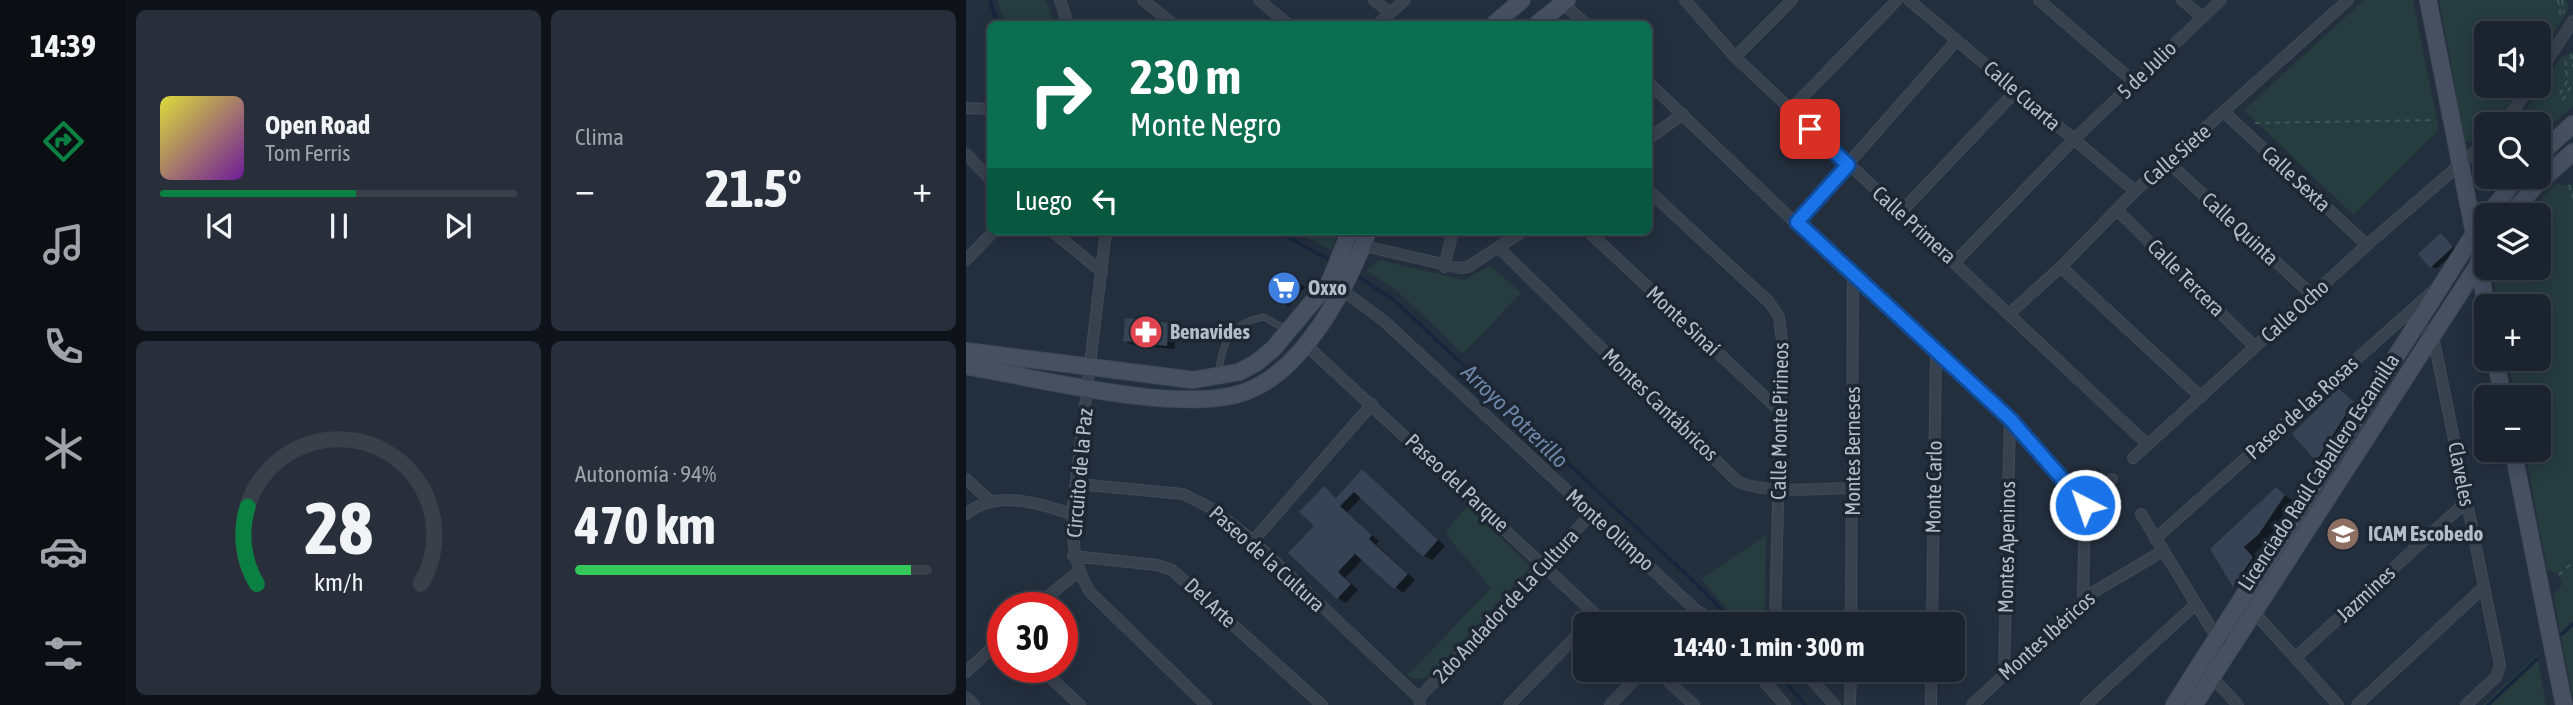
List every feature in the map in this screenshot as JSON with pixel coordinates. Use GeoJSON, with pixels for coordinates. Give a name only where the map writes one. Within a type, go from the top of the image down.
{"type":"FeatureCollection","features":[{"type":"Feature","properties":{"kind":"street"},"geometry":{"type":"LineString","coordinates":[[1060,0],[1067,21]]}},
{"type":"Feature","properties":{"kind":"street"},"geometry":{"type":"LineString","coordinates":[[1143,0],[1169,21]]}},
{"type":"Feature","properties":{"kind":"street"},"geometry":{"type":"LineString","coordinates":[[1259,0],[1284,21]]}},
{"type":"Feature","properties":{"kind":"street"},"geometry":{"type":"LineString","coordinates":[[1374,0],[1390,13]]}},
{"type":"Feature","properties":{"kind":"street"},"geometry":{"type":"LineString","coordinates":[[1381,21],[1405,0]]}},
{"type":"Feature","properties":{"kind":"street"},"geometry":{"type":"LineString","coordinates":[[1498,21],[1522,0]]}},
{"type":"Feature","properties":{"kind":"street","name":"Calle Primera"},"geometry":{"type":"LineString","coordinates":[[1685,0],[1735,57],[1790,110],[2148,445]]}},
{"type":"Feature","properties":{"kind":"street"},"geometry":{"type":"LineString","coordinates":[[1735,57],[1792,0]]}},
{"type":"Feature","properties":{"kind":"street"},"geometry":{"type":"LineString","coordinates":[[1790,110],[1898,0]]}},
{"type":"Feature","properties":{"kind":"street","name":"Calle Cuarta"},"geometry":{"type":"LineString","coordinates":[[1909,0],[2135,191]]}},
{"type":"Feature","properties":{"kind":"street"},"geometry":{"type":"LineString","coordinates":[[2039,0],[2134,82]]}},
{"type":"Feature","properties":{"kind":"street"},"geometry":{"type":"LineString","coordinates":[[2182,0],[2202,17]]}},
{"type":"Feature","properties":{"kind":"street","name":"5 de Julio"},"geometry":{"type":"LineString","coordinates":[[1955,262],[2073,140],[2221,0]]}},
{"type":"Feature","properties":{"kind":"street","name":"Calle Siete"},"geometry":{"type":"LineString","coordinates":[[2009,314],[2061,267],[2135,191],[2348,0]]}},
{"type":"Feature","properties":{"kind":"street"},"geometry":{"type":"LineString","coordinates":[[2428,0],[2474,234]]}},
{"type":"Feature","properties":{"kind":"street"},"geometry":{"type":"LineString","coordinates":[[1540,21],[1563,1],[1583,21]]}},
{"type":"Feature","properties":{"kind":"street"},"geometry":{"type":"LineString","coordinates":[[2551,50],[2567,20]]}},
{"type":"Feature","properties":{"kind":"street"},"geometry":{"type":"LineString","coordinates":[[1797,222],[1957,40]]}},
{"type":"Feature","properties":{"kind":"street"},"geometry":{"type":"LineString","coordinates":[[1652,86],[1853,278],[1936,349],[2010,419],[2085,505],[2083,601]]}},
{"type":"Feature","properties":{"kind":"street"},"geometry":{"type":"LineString","coordinates":[[1900,213],[2016,91]]}},
{"type":"Feature","properties":{"kind":"street"},"geometry":{"type":"LineString","coordinates":[[966,108],[987,108]]}},
{"type":"Feature","properties":{"kind":"street","name":"Calle Sexta"},"geometry":{"type":"LineString","coordinates":[[2225,113],[2367,244]]}},
{"type":"Feature","properties":{"kind":"street"},"geometry":{"type":"LineString","coordinates":[[1652,136],[1683,114]]}},
{"type":"Feature","properties":{"kind":"street"},"geometry":{"type":"LineString","coordinates":[[2551,144],[2573,124]]}},
{"type":"Feature","properties":{"kind":"street"},"geometry":{"type":"LineString","coordinates":[[2521,203],[2536,185],[2573,152]]}},
{"type":"Feature","properties":{"kind":"street","name":"Calle Ocho"},"geometry":{"type":"LineString","coordinates":[[2133,458],[2367,244],[2474,153]]}},
{"type":"Feature","properties":{"kind":"street"},"geometry":{"type":"LineString","coordinates":[[966,154],[987,176]]}},
{"type":"Feature","properties":{"kind":"street","name":"Calle Quinta"},"geometry":{"type":"LineString","coordinates":[[2169,163],[2312,295]]}},
{"type":"Feature","properties":{"kind":"street","name":"Licenciado Raúl Caballero Escamilla"},"geometry":{"type":"LineString","coordinates":[[2497,203],[2508,189]]}},
{"type":"Feature","properties":{"kind":"street","name":"Calle Monte Pirineos"},"geometry":{"type":"LineString","coordinates":[[1652,194],[1769,302],[1779,317],[1782,341],[1775,612]]}},
{"type":"Feature","properties":{"kind":"street","name":"Calle Tercera"},"geometry":{"type":"LineString","coordinates":[[2117,210],[2255,347]]}},
{"type":"Feature","properties":{"kind":"street","name":"Licenciado Raúl Caballero Escamilla"},"geometry":{"type":"LineString","coordinates":[[2194,705],[2212,677],[2224,642],[2474,234]]}},
{"type":"Feature","properties":{"kind":"street"},"geometry":{"type":"LineString","coordinates":[[968,255],[990,235]]}},
{"type":"Feature","properties":{"kind":"street"},"geometry":{"type":"LineString","coordinates":[[1057,235],[1102,272]]}},
{"type":"Feature","properties":{"kind":"street","name":"Circuito de la Paz"},"geometry":{"type":"LineString","coordinates":[[1106,235],[1072,514],[1073,556],[1078,572],[1090,592],[1206,705]]}},
{"type":"Feature","properties":{"kind":"street"},"geometry":{"type":"LineString","coordinates":[[1444,267],[1452,235]]}},
{"type":"Feature","properties":{"kind":"street"},"geometry":{"type":"LineString","coordinates":[[966,366],[1087,388],[1191,401],[1222,398],[1246,392],[1265,382],[1305,344],[1339,281],[1354,245],[1444,267],[1468,267],[1517,235]]}},
{"type":"Feature","properties":{"kind":"street","name":"Monte Sinaí"},"geometry":{"type":"LineString","coordinates":[[1592,235],[1779,410]]}},
{"type":"Feature","properties":{"kind":"street","name":"Montes Cantábricos"},"geometry":{"type":"LineString","coordinates":[[1499,248],[1737,481],[1746,485],[1780,488],[1853,488]]}},
{"type":"Feature","properties":{"kind":"street"},"geometry":{"type":"LineString","coordinates":[[2061,267],[2201,397]]}},
{"type":"Feature","properties":{"kind":"street","name":"Licenciado Raúl Caballero Escamilla"},"geometry":{"type":"LineString","coordinates":[[2174,705],[2224,642],[2253,611],[2474,272]]}},
{"type":"Feature","properties":{"kind":"street","name":"Montes Berneses"},"geometry":{"type":"LineString","coordinates":[[1851,612],[1853,278]]}},
{"type":"Feature","properties":{"kind":"street","name":"Paseo de las Rosas"},"geometry":{"type":"LineString","coordinates":[[2155,539],[2448,278]]}},
{"type":"Feature","properties":{"kind":"street"},"geometry":{"type":"LineString","coordinates":[[966,351],[1193,380],[1218,378],[1256,363],[1339,281]]}},
{"type":"Feature","properties":{"kind":"street","name":"Monte Olimpo"},"geometry":{"type":"LineString","coordinates":[[1339,281],[1701,612]]}},
{"type":"Feature","properties":{"kind":"street"},"geometry":{"type":"LineString","coordinates":[[2417,325],[2434,336]]}},
{"type":"Feature","properties":{"kind":"street","name":"Claveles"},"geometry":{"type":"LineString","coordinates":[[2434,336],[2499,673],[2466,705]]}},
{"type":"Feature","properties":{"kind":"street","name":"Paseo del Parque"},"geometry":{"type":"LineString","coordinates":[[1305,344],[1593,612]]}},
{"type":"Feature","properties":{"kind":"street","name":"Monte Carlo"},"geometry":{"type":"LineString","coordinates":[[1932,612],[1936,349]]}},
{"type":"Feature","properties":{"kind":"street"},"geometry":{"type":"LineString","coordinates":[[1253,541],[1372,404]]}},
{"type":"Feature","properties":{"kind":"street","name":"Montes Apeninos"},"geometry":{"type":"LineString","coordinates":[[2004,676],[2010,419]]}},
{"type":"Feature","properties":{"kind":"street"},"geometry":{"type":"LineString","coordinates":[[2515,462],[2564,705]]}},
{"type":"Feature","properties":{"kind":"street"},"geometry":{"type":"LineString","coordinates":[[966,479],[990,501]]}},
{"type":"Feature","properties":{"kind":"street"},"geometry":{"type":"LineString","coordinates":[[2085,505],[2112,479]]}},
{"type":"Feature","properties":{"kind":"street","name":"Paseo de la Cultura"},"geometry":{"type":"LineString","coordinates":[[1077,484],[1183,494],[1213,509],[1253,541],[1420,702]]}},
{"type":"Feature","properties":{"kind":"street"},"geometry":{"type":"LineString","coordinates":[[966,514],[990,501],[1026,501],[1072,514]]}},
{"type":"Feature","properties":{"kind":"street","name":"Jazmines"},"geometry":{"type":"LineString","coordinates":[[2295,658],[2467,501]]}},
{"type":"Feature","properties":{"kind":"street","name":"2do Andador de La Cultura"},"geometry":{"type":"LineString","coordinates":[[1420,702],[1592,513]]}},
{"type":"Feature","properties":{"kind":"street"},"geometry":{"type":"LineString","coordinates":[[2141,514],[2196,604],[2224,642]]}},
{"type":"Feature","properties":{"kind":"street","name":"Montes Ibéricos"},"geometry":{"type":"LineString","coordinates":[[1972,705],[2083,601],[2163,551]]}},
{"type":"Feature","properties":{"kind":"street","name":"Del Arte"},"geometry":{"type":"LineString","coordinates":[[1073,556],[1157,565],[1172,570],[1322,705]]}},
{"type":"Feature","properties":{"kind":"street"},"geometry":{"type":"LineString","coordinates":[[1053,592],[1078,572]]}},
{"type":"Feature","properties":{"kind":"street"},"geometry":{"type":"LineString","coordinates":[[2357,705],[2484,587]]}},
{"type":"Feature","properties":{"kind":"street"},"geometry":{"type":"LineString","coordinates":[[2086,705],[2196,604]]}},
{"type":"Feature","properties":{"kind":"street"},"geometry":{"type":"LineString","coordinates":[[2253,611],[2338,705]]}},
{"type":"Feature","properties":{"kind":"street"},"geometry":{"type":"LineString","coordinates":[[1509,705],[1573,639]]}},
{"type":"Feature","properties":{"kind":"street"},"geometry":{"type":"LineString","coordinates":[[966,672],[987,653]]}},
{"type":"Feature","properties":{"kind":"street"},"geometry":{"type":"LineString","coordinates":[[2212,677],[2238,705]]}},
{"type":"Feature","properties":{"kind":"street"},"geometry":{"type":"LineString","coordinates":[[1610,705],[1632,682]]}},
{"type":"Feature","properties":{"kind":"street"},"geometry":{"type":"LineString","coordinates":[[1669,682],[1694,705]]}},
{"type":"Feature","properties":{"kind":"street"},"geometry":{"type":"LineString","coordinates":[[1765,682],[1785,705]]}},
{"type":"Feature","properties":{"kind":"street"},"geometry":{"type":"LineString","coordinates":[[1813,682],[1835,705]]}},
{"type":"Feature","properties":{"kind":"street"},"geometry":{"type":"LineString","coordinates":[[1850,705],[1851,682]]}},
{"type":"Feature","properties":{"kind":"street"},"geometry":{"type":"LineString","coordinates":[[1931,682],[1931,705]]}},
{"type":"Feature","properties":{"kind":"street"},"geometry":{"type":"LineString","coordinates":[[1057,683],[1080,705]]}},
{"type":"Feature","properties":{"kind":"street"},"geometry":{"type":"LineString","coordinates":[[966,697],[974,705]]}},
{"type":"Feature","properties":{"kind":"lane"},"geometry":{"type":"LineString","coordinates":[[1218,378],[1222,344],[1231,332],[1264,317],[1289,332]]}},
{"type":"Feature","properties":{"kind":"path"},"geometry":{"type":"LineString","coordinates":[[2560,0],[2567,20]]}},
{"type":"Feature","properties":{"kind":"path"},"geometry":{"type":"LineString","coordinates":[[2571,54],[2573,67]]}},
{"type":"Feature","properties":{"kind":"path"},"geometry":{"type":"LineString","coordinates":[[2560,94],[2568,75],[2565,56]]}},
{"type":"Feature","properties":{"kind":"path"},"geometry":{"type":"LineString","coordinates":[[2563,100],[2573,82]]}},
{"type":"Feature","properties":{"kind":"path"},"geometry":{"type":"LineString","coordinates":[[2255,123],[2437,120]]}},
{"type":"Feature","properties":{"kind":"path"},"geometry":{"type":"LineString","coordinates":[[2570,185],[2573,198]]}},
{"type":"Feature","properties":{"kind":"path"},"geometry":{"type":"LineString","coordinates":[[2559,575],[2573,562]]}},
{"type":"Feature","properties":{"kind":"green space"},"geometry":{"type":"Polygon","coordinates":[[[997,0],[1046,0],[1053,21],[1005,21],[997,0]]]}},
{"type":"Feature","properties":{"kind":"green space"},"geometry":{"type":"Polygon","coordinates":[[[2364,0],[2413,0],[2439,130],[2353,215],[2244,110],[2364,0]]]}},
{"type":"Feature","properties":{"kind":"green space"},"geometry":{"type":"Polygon","coordinates":[[[2439,0],[2567,0],[2569,9],[2551,37],[2551,21],[2474,21],[2474,98],[2512,98],[2502,112],[2474,112],[2474,139],[2471,142],[2465,141],[2439,0]]]}},
{"type":"Feature","properties":{"kind":"green space"},"geometry":{"type":"Polygon","coordinates":[[[2573,52],[2573,106],[2551,125],[2551,112],[2525,112],[2534,98],[2551,98],[2551,72],[2561,57],[2573,52]]]}},
{"type":"Feature","properties":{"kind":"green space"},"geometry":{"type":"Polygon","coordinates":[[[2556,183],[2564,186],[2573,183],[2573,701],[2553,594],[2560,588],[2561,580],[2558,574],[2547,570],[2527,462],[2551,462],[2551,385],[2513,385],[2510,371],[2551,371],[2551,294],[2496,294],[2494,280],[2551,280],[2551,203],[2538,203],[2556,183]]]}},
{"type":"Feature","properties":{"kind":"green space"},"geometry":{"type":"Polygon","coordinates":[[[1303,235],[1337,235],[1332,251],[1303,235]]]}},
{"type":"Feature","properties":{"kind":"green space"},"geometry":{"type":"Polygon","coordinates":[[[1379,260],[1464,280],[1490,266],[1521,293],[1463,354],[1396,290],[1366,271],[1379,260]]]}},
{"type":"Feature","properties":{"kind":"green space"},"geometry":{"type":"Polygon","coordinates":[[[1467,506],[1531,567],[1429,677],[1417,679],[1407,676],[1491,588],[1445,533],[1467,506]]]}},
{"type":"Feature","properties":{"kind":"green space"},"geometry":{"type":"Polygon","coordinates":[[[1766,535],[1765,612],[1730,612],[1701,579],[1766,535]]]}},
{"type":"Feature","properties":{"kind":"green space"},"geometry":{"type":"Polygon","coordinates":[[[2537,655],[2546,705],[2483,705],[2537,655]]]}},
{"type":"Feature","properties":{"kind":"building"},"geometry":{"type":"Polygon","coordinates":[[[2441,233],[2453,247],[2430,268],[2418,254],[2441,233]]]}},
{"type":"Feature","properties":{"kind":"building","name":"Oxxo"},"geometry":{"type":"Polygon","coordinates":[[[1285,270],[1302,283],[1284,306],[1267,293],[1285,270]]]}},
{"type":"Feature","properties":{"kind":"building","name":"Benavides"},"geometry":{"type":"Polygon","coordinates":[[[1125,318],[1170,323],[1167,346],[1123,341],[1125,318]]]}},
{"type":"Feature","properties":{"kind":"building"},"geometry":{"type":"Polygon","coordinates":[[[2338,388],[2354,402],[2316,461],[2292,434],[2338,388]]]}},
{"type":"Feature","properties":{"kind":"building"},"geometry":{"type":"Polygon","coordinates":[[[1362,469],[1438,540],[1423,557],[1354,492],[1340,506],[1372,535],[1369,539],[1408,574],[1394,589],[1355,554],[1338,572],[1351,584],[1337,599],[1288,553],[1314,526],[1299,512],[1324,486],[1336,498],[1362,469]]]}},
{"type":"Feature","properties":{"kind":"building"},"geometry":{"type":"Polygon","coordinates":[[[2276,487],[2285,495],[2259,534],[2244,547],[2253,557],[2233,587],[2210,549],[2276,487]]]}},
{"type":"Feature","properties":{"kind":"waterway","name":"Arroyo Potrerillo"},"geometry":{"type":"LineString","coordinates":[[990,0],[996,21]]}},
{"type":"Feature","properties":{"kind":"waterway","name":"Arroyo Potrerillo"},"geometry":{"type":"LineString","coordinates":[[1284,235],[1331,261]]}},
{"type":"Feature","properties":{"kind":"waterway","name":"Arroyo Potrerillo"},"geometry":{"type":"LineString","coordinates":[[1353,273],[1395,301],[1723,612]]}},
{"type":"Feature","properties":{"kind":"waterway"},"geometry":{"type":"LineString","coordinates":[[2562,634],[2573,624]]}},
{"type":"Feature","properties":{"kind":"waterway"},"geometry":{"type":"LineString","coordinates":[[2488,705],[2537,659]]}},
{"type":"Feature","properties":{"kind":"waterway","name":"Arroyo Potrerillo"},"geometry":{"type":"LineString","coordinates":[[1785,682],[1805,705]]}},
{"type":"Feature","properties":{"kind":"place","name":"Oxxo"},"geometry":{"type":"Point","coordinates":[1284,288]}},
{"type":"Feature","properties":{"kind":"place","name":"Benavides"},"geometry":{"type":"Point","coordinates":[1146,332]}},
{"type":"Feature","properties":{"kind":"place","name":"ICAM Escobedo"},"geometry":{"type":"Point","coordinates":[2343,534]}},
{"type":"Feature","properties":{"kind":"route"},"geometry":{"type":"LineString","coordinates":[[1810,129],[1848,165],[1797,222],[1853,278],[1936,349],[2010,419],[2085,505]]}}]}
